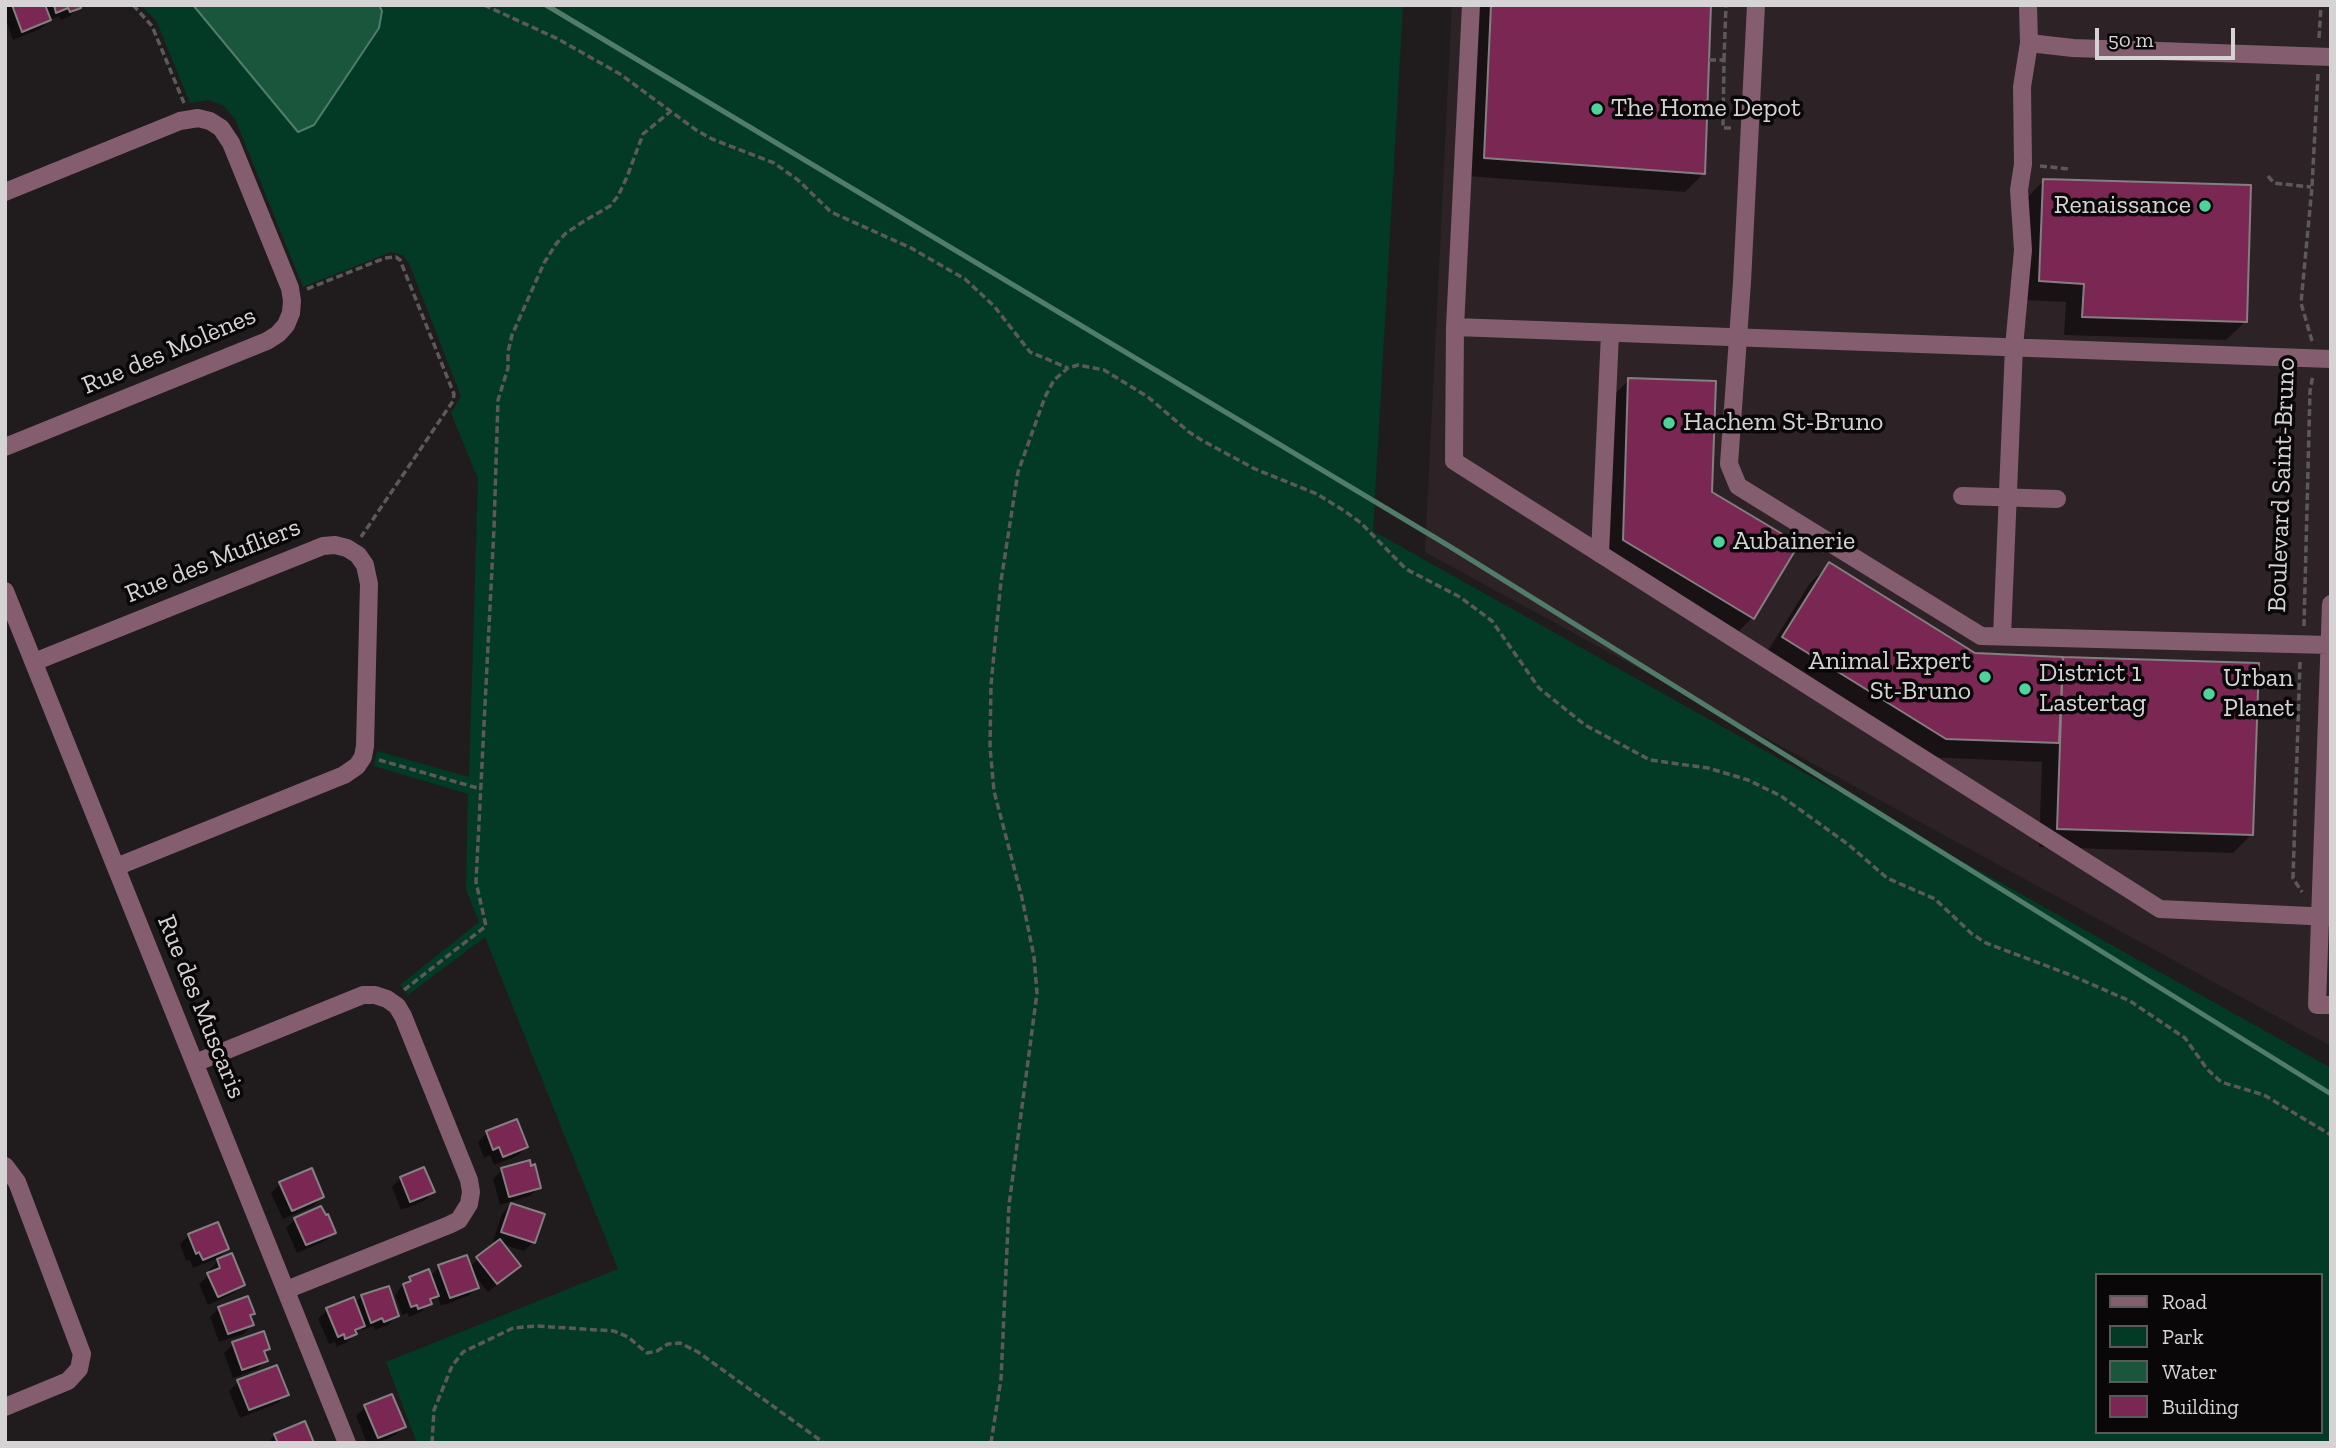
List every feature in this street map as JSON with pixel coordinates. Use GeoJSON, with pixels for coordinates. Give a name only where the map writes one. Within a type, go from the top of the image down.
{"type":"FeatureCollection","features":[{"type":"Feature","properties":{"kind":"street"},"geometry":{"type":"LineString","coordinates":[[1471,5],[1455,327],[1454,461],[2160,909],[2325,917]]}},
{"type":"Feature","properties":{"kind":"street"},"geometry":{"type":"LineString","coordinates":[[1756,5],[1729,464],[1738,486],[1981,636],[2329,645]]}},
{"type":"Feature","properties":{"kind":"street"},"geometry":{"type":"LineString","coordinates":[[2002,636],[2014,347],[2023,250],[2019,190],[2023,164],[2022,87],[2029,43],[2028,5]]}},
{"type":"Feature","properties":{"kind":"street"},"geometry":{"type":"LineString","coordinates":[[2029,43],[2073,48],[2325,57]]}},
{"type":"Feature","properties":{"kind":"street","name":"Rue des Molènes"},"geometry":{"type":"LineString","coordinates":[[5,192],[180,121],[198,118],[210,121],[229,137],[290,288],[292,300],[286,325],[267,341],[5,447]]}},
{"type":"Feature","properties":{"kind":"street"},"geometry":{"type":"LineString","coordinates":[[1455,327],[2324,358]]}},
{"type":"Feature","properties":{"kind":"street"},"geometry":{"type":"LineString","coordinates":[[1600,554],[1610,333]]}},
{"type":"Feature","properties":{"kind":"street"},"geometry":{"type":"LineString","coordinates":[[1962,496],[2057,499]]}},
{"type":"Feature","properties":{"kind":"street","name":"Rue des Mufliers"},"geometry":{"type":"LineString","coordinates":[[34,662],[323,545],[347,548],[358,555],[365,565],[369,584],[365,746],[357,766],[344,775],[116,867]]}},
{"type":"Feature","properties":{"kind":"street","name":"Rue des Muscaris"},"geometry":{"type":"LineString","coordinates":[[5,591],[347,1443]]}},
{"type":"Feature","properties":{"kind":"street","name":"Boulevard Saint-Bruno"},"geometry":{"type":"LineString","coordinates":[[2331,604],[2325,917],[2317,1004],[2331,1005]]}},
{"type":"Feature","properties":{"kind":"street"},"geometry":{"type":"LineString","coordinates":[[195,1062],[363,995],[381,996],[392,1002],[400,1011],[469,1180],[471,1192],[467,1210],[459,1220],[286,1290]]}},
{"type":"Feature","properties":{"kind":"street"},"geometry":{"type":"LineString","coordinates":[[5,1166],[17,1182],[82,1354],[79,1370],[68,1381],[5,1406]]}},
{"type":"Feature","properties":{"kind":"path"},"geometry":{"type":"LineString","coordinates":[[133,5],[152,26],[184,105]]}},
{"type":"Feature","properties":{"kind":"path"},"geometry":{"type":"LineString","coordinates":[[484,5],[620,74],[712,139],[781,167],[831,212],[911,248],[965,279],[994,306],[1030,352],[1068,368]]}},
{"type":"Feature","properties":{"kind":"path"},"geometry":{"type":"LineString","coordinates":[[1723,128],[1726,5]]}},
{"type":"Feature","properties":{"kind":"path","name":"Boulevard Saint-Bruno"},"geometry":{"type":"LineString","coordinates":[[2321,5],[2325,57],[2301,303],[2324,358],[2310,391],[2303,644],[2298,671],[2293,878],[2325,917]]}},
{"type":"Feature","properties":{"kind":"path"},"geometry":{"type":"LineString","coordinates":[[1709,60],[1724,60]]}},
{"type":"Feature","properties":{"kind":"path"},"geometry":{"type":"LineString","coordinates":[[404,990],[486,926],[476,882],[498,400],[508,368],[512,335],[544,263],[556,244],[573,228],[610,206],[627,177],[643,134],[671,111]]}},
{"type":"Feature","properties":{"kind":"path"},"geometry":{"type":"LineString","coordinates":[[2023,164],[2069,169]]}},
{"type":"Feature","properties":{"kind":"path"},"geometry":{"type":"LineString","coordinates":[[2268,176],[2274,183],[2312,187]]}},
{"type":"Feature","properties":{"kind":"path"},"geometry":{"type":"LineString","coordinates":[[306,290],[385,258],[396,257],[400,260],[454,394],[453,401],[360,539]]}},
{"type":"Feature","properties":{"kind":"path"},"geometry":{"type":"LineString","coordinates":[[991,1443],[1001,1379],[1010,1192],[1037,993],[1034,957],[992,781],[991,685],[1001,581],[1017,472],[1054,380],[1068,368],[1078,365],[1104,370],[1148,397],[1189,432],[1255,469],[1317,494],[1361,523],[1406,569],[1460,597],[1492,621],[1539,688],[1585,725],[1650,760],[1708,768],[1748,780],[1781,796],[1849,845],[1887,878],[1935,899],[1972,934],[1986,943],[2130,1001],[2185,1038],[2207,1069],[2221,1082],[2264,1096],[2331,1135]]}},
{"type":"Feature","properties":{"kind":"path"},"geometry":{"type":"LineString","coordinates":[[377,759],[481,789]]}},
{"type":"Feature","properties":{"kind":"path"},"geometry":{"type":"LineString","coordinates":[[432,1443],[434,1410],[452,1366],[463,1352],[513,1328],[537,1326],[614,1331],[628,1337],[647,1353],[657,1351],[668,1344],[680,1343],[698,1352],[824,1443]]}},
{"type":"Feature","properties":{"kind":"shaded area"},"geometry":{"type":"Polygon","coordinates":[[[1452,5],[2331,5],[2331,1046],[1425,552],[1452,5]]]}},
{"type":"Feature","properties":{"kind":"green space"},"geometry":{"type":"Polygon","coordinates":[[[140,5],[1403,5],[1373,531],[2331,1068],[2331,1443],[417,1443],[386,1362],[618,1269],[485,937],[408,995],[400,985],[479,922],[466,889],[468,794],[374,766],[377,751],[469,777],[478,479],[451,413],[461,396],[409,263],[403,255],[391,252],[303,287],[235,119],[224,106],[217,103],[208,100],[190,103],[156,20],[140,5]]]}},
{"type":"Feature","properties":{"kind":"water"},"geometry":{"type":"Polygon","coordinates":[[[193,5],[379,5],[382,11],[379,28],[314,125],[298,132],[193,5]]]}},
{"type":"Feature","properties":{"kind":"building"},"geometry":{"type":"Polygon","coordinates":[[[12,5],[45,5],[51,20],[22,32],[12,5]]]}},
{"type":"Feature","properties":{"kind":"building"},"geometry":{"type":"Polygon","coordinates":[[[54,5],[81,5],[81,8],[70,12],[68,8],[56,13],[54,5]]]}},
{"type":"Feature","properties":{"kind":"building","name":"The Home Depot"},"geometry":{"type":"Polygon","coordinates":[[[1491,5],[1711,5],[1705,174],[1484,158],[1491,5]]]}},
{"type":"Feature","properties":{"kind":"building"},"geometry":{"type":"Polygon","coordinates":[[[2043,179],[2251,185],[2247,322],[2082,317],[2084,284],[2039,281],[2043,179]]]}},
{"type":"Feature","properties":{"kind":"building"},"geometry":{"type":"Polygon","coordinates":[[[1628,378],[1716,381],[1712,492],[1799,544],[1754,619],[1623,540],[1628,378]]]}},
{"type":"Feature","properties":{"kind":"building"},"geometry":{"type":"Polygon","coordinates":[[[1829,562],[1975,653],[2063,657],[2059,743],[1946,739],[1782,637],[1829,562]]]}},
{"type":"Feature","properties":{"kind":"building"},"geometry":{"type":"Polygon","coordinates":[[[2063,657],[2259,663],[2253,835],[2057,829],[2063,657]]]}},
{"type":"Feature","properties":{"kind":"building"},"geometry":{"type":"Polygon","coordinates":[[[517,1119],[528,1147],[503,1157],[499,1147],[493,1150],[486,1131],[517,1119]]]}},
{"type":"Feature","properties":{"kind":"building"},"geometry":{"type":"Polygon","coordinates":[[[530,1160],[531,1166],[535,1164],[541,1188],[509,1197],[501,1168],[530,1160]]]}},
{"type":"Feature","properties":{"kind":"building"},"geometry":{"type":"Polygon","coordinates":[[[424,1167],[435,1192],[410,1202],[400,1177],[424,1167]]]}},
{"type":"Feature","properties":{"kind":"building"},"geometry":{"type":"Polygon","coordinates":[[[312,1168],[324,1197],[292,1211],[279,1182],[312,1168]]]}},
{"type":"Feature","properties":{"kind":"building"},"geometry":{"type":"Polygon","coordinates":[[[511,1203],[545,1214],[535,1243],[501,1232],[511,1203]]]}},
{"type":"Feature","properties":{"kind":"building"},"geometry":{"type":"Polygon","coordinates":[[[321,1206],[326,1215],[328,1214],[336,1233],[306,1245],[294,1218],[321,1206]]]}},
{"type":"Feature","properties":{"kind":"building"},"geometry":{"type":"Polygon","coordinates":[[[218,1222],[229,1249],[203,1260],[199,1252],[196,1254],[188,1234],[218,1222]]]}},
{"type":"Feature","properties":{"kind":"building"},"geometry":{"type":"Polygon","coordinates":[[[500,1239],[521,1266],[497,1284],[476,1257],[500,1239]]]}},
{"type":"Feature","properties":{"kind":"building"},"geometry":{"type":"Polygon","coordinates":[[[232,1253],[245,1285],[218,1297],[207,1273],[220,1268],[217,1259],[232,1253]]]}},
{"type":"Feature","properties":{"kind":"building"},"geometry":{"type":"Polygon","coordinates":[[[467,1255],[479,1288],[450,1298],[438,1265],[467,1255]]]}},
{"type":"Feature","properties":{"kind":"building"},"geometry":{"type":"Polygon","coordinates":[[[429,1269],[439,1296],[430,1299],[432,1304],[418,1309],[417,1305],[411,1307],[403,1284],[411,1281],[409,1277],[429,1269]]]}},
{"type":"Feature","properties":{"kind":"building"},"geometry":{"type":"Polygon","coordinates":[[[389,1286],[399,1316],[384,1322],[382,1318],[371,1323],[361,1295],[389,1286]]]}},
{"type":"Feature","properties":{"kind":"building"},"geometry":{"type":"Polygon","coordinates":[[[248,1296],[255,1314],[250,1315],[254,1325],[228,1334],[218,1307],[248,1296]]]}},
{"type":"Feature","properties":{"kind":"building"},"geometry":{"type":"Polygon","coordinates":[[[354,1297],[365,1326],[355,1330],[357,1334],[345,1339],[344,1334],[338,1337],[326,1308],[354,1297]]]}},
{"type":"Feature","properties":{"kind":"building"},"geometry":{"type":"Polygon","coordinates":[[[264,1331],[270,1349],[264,1351],[268,1361],[242,1370],[232,1342],[264,1331]]]}},
{"type":"Feature","properties":{"kind":"building"},"geometry":{"type":"Polygon","coordinates":[[[277,1365],[289,1395],[249,1410],[237,1380],[277,1365]]]}},
{"type":"Feature","properties":{"kind":"building"},"geometry":{"type":"Polygon","coordinates":[[[392,1394],[406,1427],[378,1438],[364,1405],[392,1394]]]}},
{"type":"Feature","properties":{"kind":"building"},"geometry":{"type":"Polygon","coordinates":[[[305,1421],[314,1443],[278,1443],[274,1434],[305,1421]]]}},
{"type":"Feature","properties":{"kind":"waterway"},"geometry":{"type":"LineString","coordinates":[[546,5],[1449,546],[2331,1094]]}},
{"type":"Feature","properties":{"kind":"place","name":"The Home Depot"},"geometry":{"type":"Point","coordinates":[1597,109]}},
{"type":"Feature","properties":{"kind":"place","name":"Renaissance"},"geometry":{"type":"Point","coordinates":[2205,206]}},
{"type":"Feature","properties":{"kind":"place","name":"Hachem St-Bruno"},"geometry":{"type":"Point","coordinates":[1669,423]}},
{"type":"Feature","properties":{"kind":"place","name":"Aubainerie"},"geometry":{"type":"Point","coordinates":[1719,542]}},
{"type":"Feature","properties":{"kind":"place","name":"Animal Expert St-Bruno"},"geometry":{"type":"Point","coordinates":[1985,677]}},
{"type":"Feature","properties":{"kind":"place","name":"District 1 Lastertag"},"geometry":{"type":"Point","coordinates":[2025,689]}},
{"type":"Feature","properties":{"kind":"place","name":"Urban Planet"},"geometry":{"type":"Point","coordinates":[2209,694]}}]}
